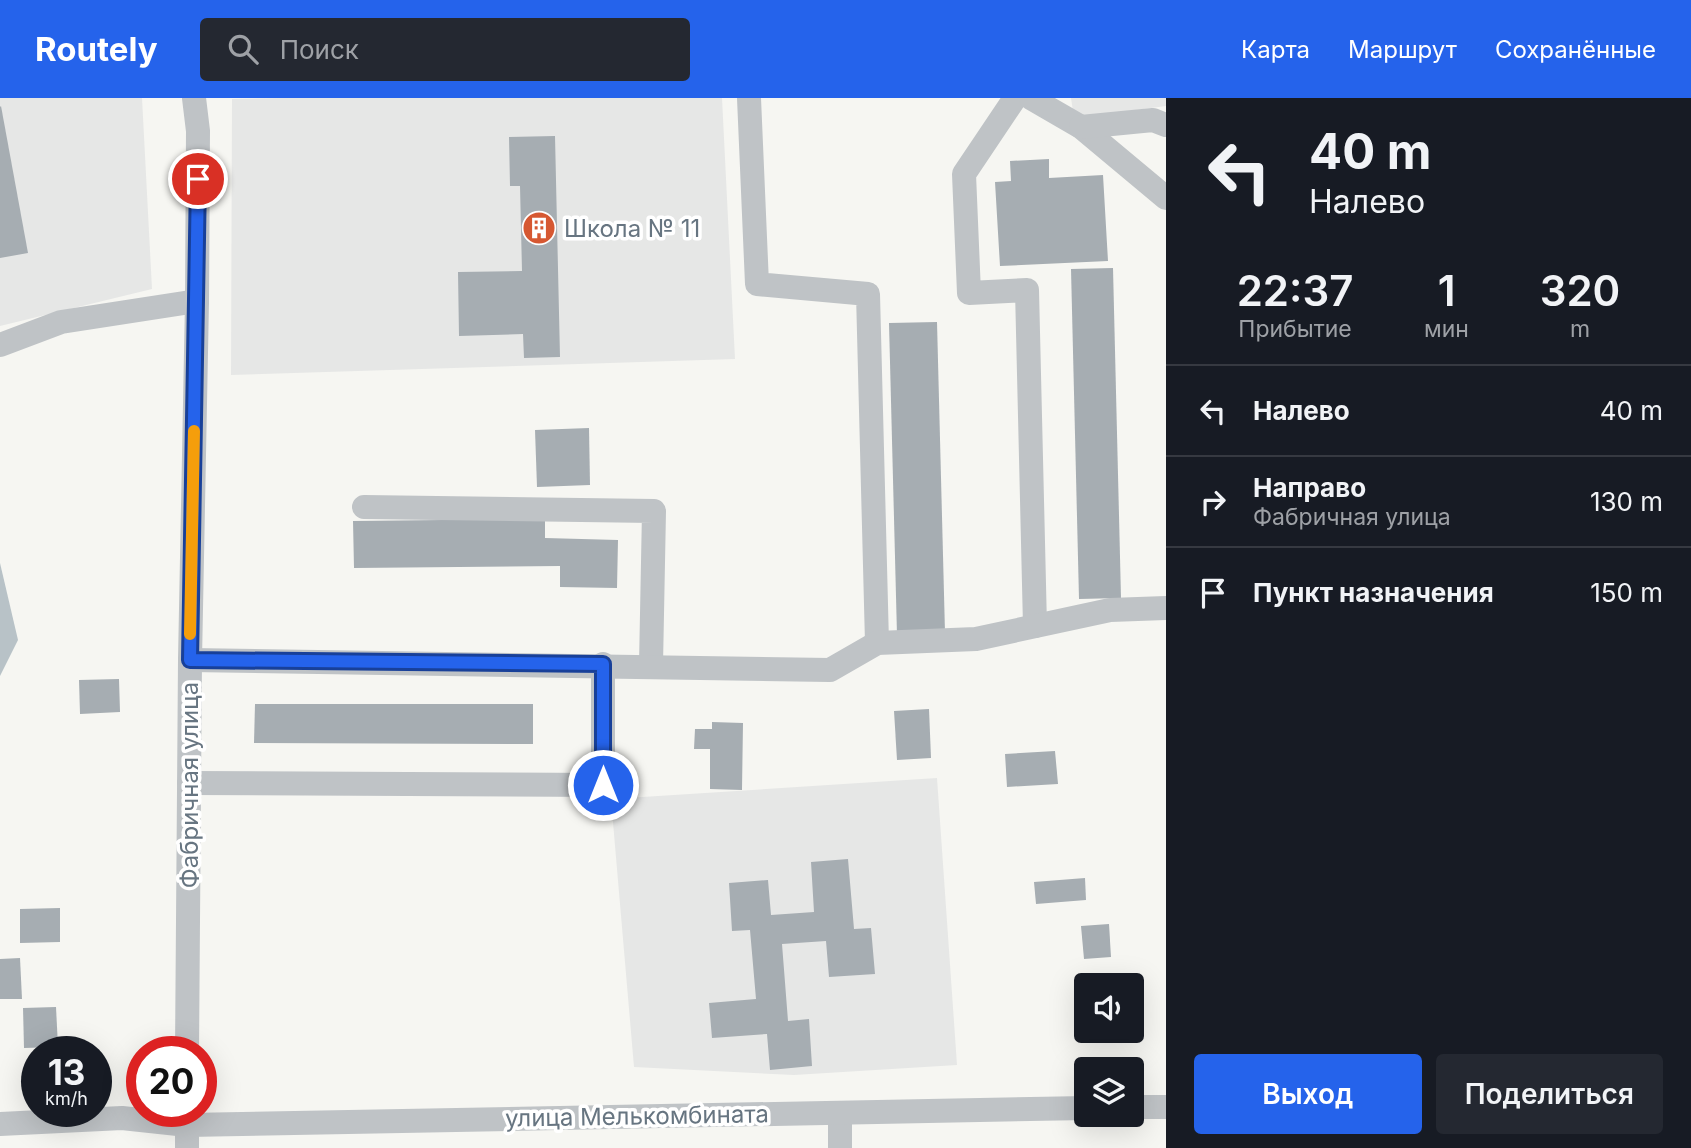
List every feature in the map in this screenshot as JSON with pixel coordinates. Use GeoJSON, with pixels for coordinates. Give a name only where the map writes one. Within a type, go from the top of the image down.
{"type":"FeatureCollection","features":[{"type":"Feature","properties":{"kind":"street","name":"Фабричная улица"},"geometry":{"type":"LineString","coordinates":[[187,1036],[190,660],[197,301],[198,131],[194,98]]}},
{"type":"Feature","properties":{"kind":"street"},"geometry":{"type":"LineString","coordinates":[[749,98],[757,284],[868,294],[877,643]]}},
{"type":"Feature","properties":{"kind":"street"},"geometry":{"type":"LineString","coordinates":[[1015,98],[964,174],[969,293],[1027,290],[1035,626]]}},
{"type":"Feature","properties":{"kind":"street"},"geometry":{"type":"LineString","coordinates":[[1031,98],[1081,127],[1166,198]]}},
{"type":"Feature","properties":{"kind":"street"},"geometry":{"type":"LineString","coordinates":[[1081,127],[1153,120],[1166,125]]}},
{"type":"Feature","properties":{"kind":"street"},"geometry":{"type":"LineString","coordinates":[[0,345],[61,322],[197,301]]}},
{"type":"Feature","properties":{"kind":"street"},"geometry":{"type":"LineString","coordinates":[[364,507],[654,511],[651,665]]}},
{"type":"Feature","properties":{"kind":"street"},"geometry":{"type":"LineString","coordinates":[[190,660],[603,664],[830,670],[877,643],[976,639],[1110,610],[1166,608]]}},
{"type":"Feature","properties":{"kind":"street"},"geometry":{"type":"LineString","coordinates":[[189,783],[603,785],[603,664]]}},
{"type":"Feature","properties":{"kind":"street"},"geometry":{"type":"LineString","coordinates":[[1144,1107],[1166,1107]]}},
{"type":"Feature","properties":{"kind":"street","name":"улица Мелькомбината"},"geometry":{"type":"LineString","coordinates":[[0,1124],[122,1118],[187,1128],[1074,1108]]}},
{"type":"Feature","properties":{"kind":"street"},"geometry":{"type":"LineString","coordinates":[[840,1112],[840,1148]]}},
{"type":"Feature","properties":{"kind":"shaded area"},"geometry":{"type":"Polygon","coordinates":[[[0,98],[142,98],[152,289],[0,326],[0,98]]]}},
{"type":"Feature","properties":{"kind":"shaded area"},"geometry":{"type":"Polygon","coordinates":[[[722,98],[735,359],[231,375],[232,99],[722,98]]]}},
{"type":"Feature","properties":{"kind":"shaded area"},"geometry":{"type":"Polygon","coordinates":[[[1071,98],[1166,98],[1166,106],[1074,118],[1071,98]]]}},
{"type":"Feature","properties":{"kind":"shaded area"},"geometry":{"type":"Polygon","coordinates":[[[0,563],[18,640],[0,676],[0,563]]]}},
{"type":"Feature","properties":{"kind":"shaded area"},"geometry":{"type":"Polygon","coordinates":[[[937,778],[957,1065],[794,1075],[634,1067],[611,799],[937,778]]]}},
{"type":"Feature","properties":{"kind":"building"},"geometry":{"type":"Polygon","coordinates":[[[0,107],[28,253],[0,258],[0,107]]]}},
{"type":"Feature","properties":{"kind":"building","name":"Школа № 11"},"geometry":{"type":"Polygon","coordinates":[[[555,136],[560,357],[524,358],[523,334],[459,336],[458,272],[522,271],[520,186],[510,186],[509,137],[555,136]]]}},
{"type":"Feature","properties":{"kind":"building"},"geometry":{"type":"Polygon","coordinates":[[[1049,159],[1049,178],[1103,175],[1108,261],[1000,266],[995,182],[1011,181],[1010,161],[1049,159]]]}},
{"type":"Feature","properties":{"kind":"building"},"geometry":{"type":"Polygon","coordinates":[[[1113,268],[1121,598],[1079,599],[1071,269],[1113,268]]]}},
{"type":"Feature","properties":{"kind":"building"},"geometry":{"type":"Polygon","coordinates":[[[937,322],[945,633],[897,635],[889,323],[937,322]]]}},
{"type":"Feature","properties":{"kind":"building"},"geometry":{"type":"Polygon","coordinates":[[[589,428],[590,485],[537,487],[535,430],[589,428]]]}},
{"type":"Feature","properties":{"kind":"building"},"geometry":{"type":"Polygon","coordinates":[[[545,519],[545,538],[618,540],[617,588],[560,587],[560,566],[354,568],[353,521],[545,519]]]}},
{"type":"Feature","properties":{"kind":"building"},"geometry":{"type":"Polygon","coordinates":[[[119,679],[120,712],[80,714],[79,680],[119,679]]]}},
{"type":"Feature","properties":{"kind":"building"},"geometry":{"type":"Polygon","coordinates":[[[255,704],[533,704],[533,744],[254,743],[255,704]]]}},
{"type":"Feature","properties":{"kind":"building"},"geometry":{"type":"Polygon","coordinates":[[[929,709],[931,758],[897,760],[894,711],[929,709]]]}},
{"type":"Feature","properties":{"kind":"building"},"geometry":{"type":"Polygon","coordinates":[[[712,722],[743,723],[742,790],[710,789],[710,749],[694,749],[695,729],[712,729],[712,722]]]}},
{"type":"Feature","properties":{"kind":"building"},"geometry":{"type":"Polygon","coordinates":[[[1055,751],[1058,784],[1007,787],[1005,754],[1055,751]]]}},
{"type":"Feature","properties":{"kind":"building"},"geometry":{"type":"Polygon","coordinates":[[[848,859],[854,929],[871,928],[875,974],[829,977],[826,941],[782,944],[788,1021],[809,1019],[812,1066],[770,1070],[767,1034],[712,1038],[709,1003],[756,999],[750,930],[732,931],[729,883],[768,880],[771,915],[814,912],[811,862],[848,859]]]}},
{"type":"Feature","properties":{"kind":"building"},"geometry":{"type":"Polygon","coordinates":[[[1085,878],[1086,900],[1036,904],[1034,882],[1085,878]]]}},
{"type":"Feature","properties":{"kind":"building"},"geometry":{"type":"Polygon","coordinates":[[[60,908],[60,942],[20,943],[20,909],[60,908]]]}},
{"type":"Feature","properties":{"kind":"building"},"geometry":{"type":"Polygon","coordinates":[[[1109,924],[1111,957],[1084,959],[1081,926],[1109,924]]]}},
{"type":"Feature","properties":{"kind":"building"},"geometry":{"type":"Polygon","coordinates":[[[20,958],[22,999],[0,999],[0,959],[20,958]]]}},
{"type":"Feature","properties":{"kind":"building"},"geometry":{"type":"Polygon","coordinates":[[[56,1007],[57,1036],[24,1036],[23,1008],[56,1007]]]}},
{"type":"Feature","properties":{"kind":"slow traffic"},"geometry":{"type":"LineString","coordinates":[[190,634],[194,431]]}},
{"type":"Feature","properties":{"kind":"place","name":"Школа № 11"},"geometry":{"type":"Point","coordinates":[539,228]}},
{"type":"Feature","properties":{"kind":"route"},"geometry":{"type":"LineString","coordinates":[[198,179],[190,660],[603,664],[603,785]]}}]}
